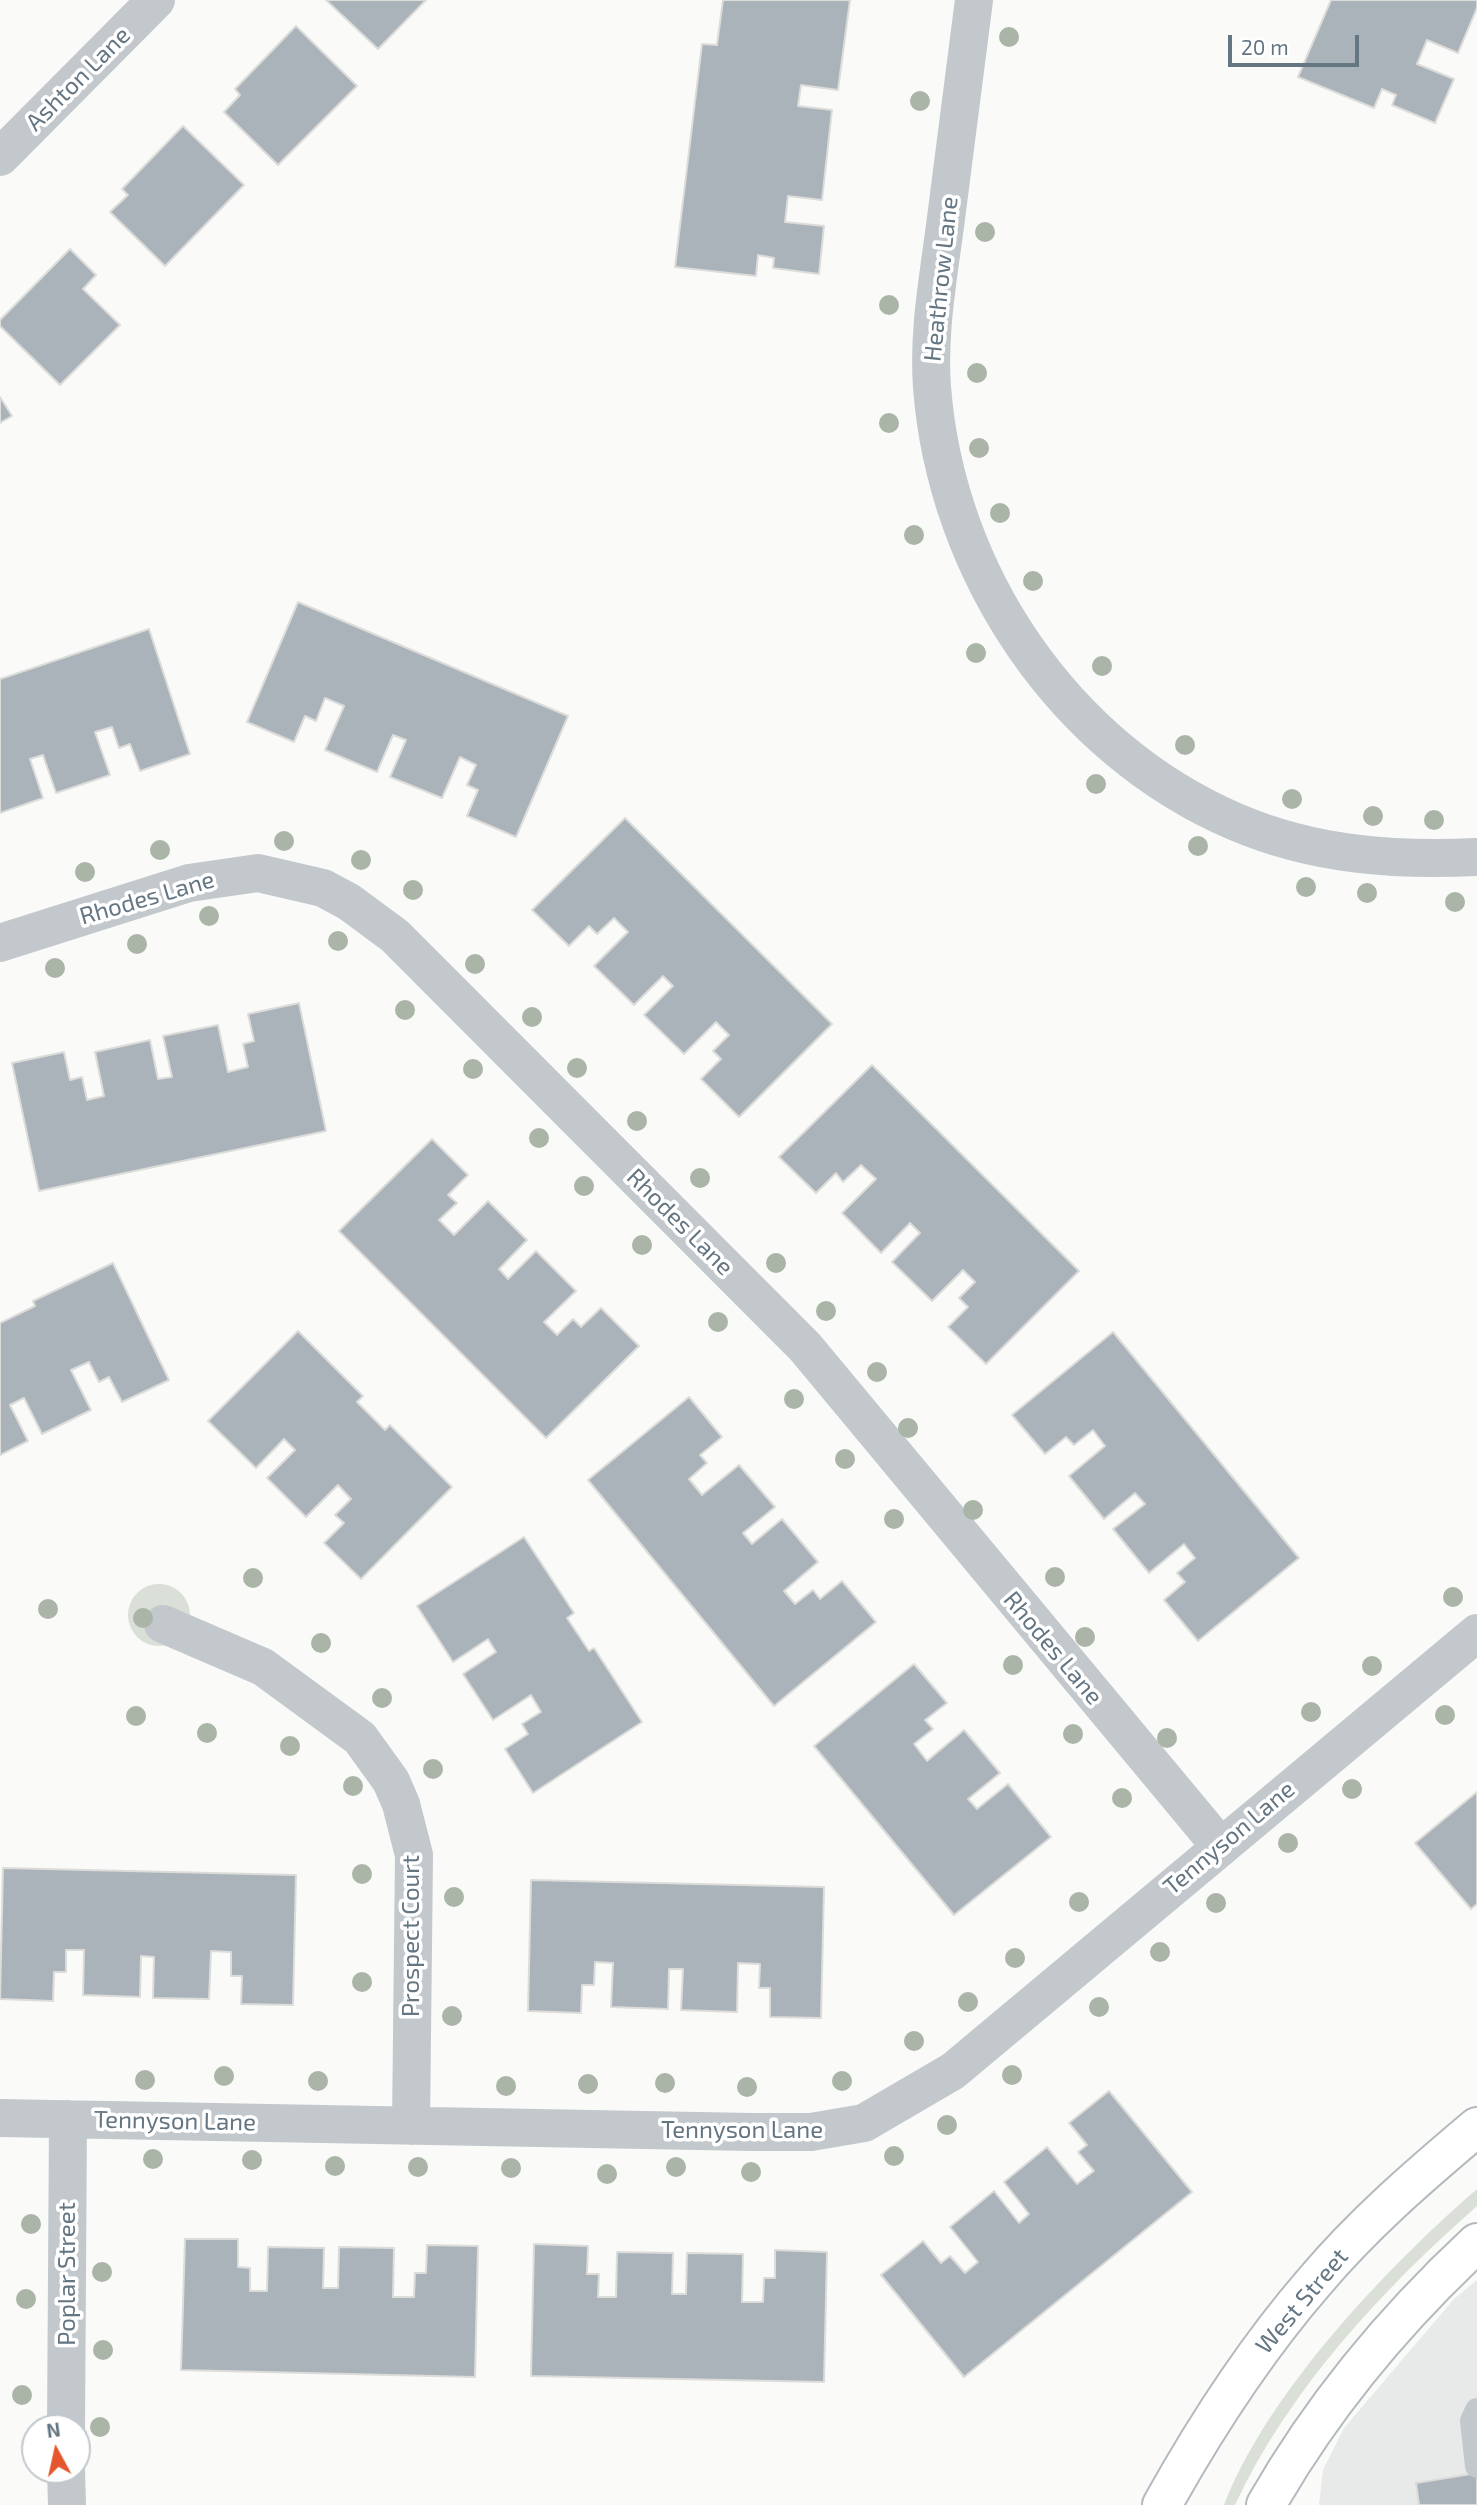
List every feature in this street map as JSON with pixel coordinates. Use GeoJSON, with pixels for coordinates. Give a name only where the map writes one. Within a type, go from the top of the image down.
{"type":"FeatureCollection","features":[{"type":"Feature","properties":{"kind":"street","name":"Ashton Lane"},"geometry":{"type":"LineString","coordinates":[[0,157],[156,0]]}},
{"type":"Feature","properties":{"kind":"street","name":"Heathrow Lane"},"geometry":{"type":"LineString","coordinates":[[974,0],[934,315],[932,385],[939,443],[953,505],[997,605],[1034,661],[1091,726],[1139,766],[1198,803],[1255,829],[1354,855],[1396,859],[1477,857]]}},
{"type":"Feature","properties":{"kind":"street","name":"Rhodes Lane"},"geometry":{"type":"LineString","coordinates":[[0,943],[189,883],[248,874],[295,880],[323,888],[374,919],[395,936],[805,1347],[1220,1846]]}},
{"type":"Feature","properties":{"kind":"street","name":"Prospect Court"},"geometry":{"type":"LineString","coordinates":[[163,1624],[263,1667],[360,1738],[391,1781],[401,1804],[414,1855],[411,2126]]}},
{"type":"Feature","properties":{"kind":"street","name":"Tennyson Lane"},"geometry":{"type":"LineString","coordinates":[[0,2118],[811,2132],[864,2123],[954,2071],[1477,1633]]}},
{"type":"Feature","properties":{"kind":"street","name":"Poplar Street"},"geometry":{"type":"LineString","coordinates":[[66,2414],[68,2119]]}},
{"type":"Feature","properties":{"kind":"street","name":"West Street"},"geometry":{"type":"LineString","coordinates":[[1162,2505],[1201,2435],[1315,2280],[1419,2175],[1477,2127]]}},
{"type":"Feature","properties":{"kind":"street"},"geometry":{"type":"LineString","coordinates":[[1266,2505],[1343,2389],[1387,2333],[1477,2243]]}},
{"type":"Feature","properties":{"kind":"street"},"geometry":{"type":"LineString","coordinates":[[66,2484],[67,2505]]}},
{"type":"Feature","properties":{"kind":"lane"},"geometry":{"type":"LineString","coordinates":[[1477,2410],[1472,2421],[1477,2466]]}},
{"type":"Feature","properties":{"kind":"shaded area"},"geometry":{"type":"Polygon","coordinates":[[[159,1584],[181,1593],[190,1615],[181,1637],[159,1646],[137,1637],[128,1615],[137,1593],[159,1584]]]}},
{"type":"Feature","properties":{"kind":"shaded area"},"geometry":{"type":"Polygon","coordinates":[[[1477,2189],[1477,2206],[1407,2272],[1341,2344],[1282,2421],[1235,2505],[1224,2505],[1244,2462],[1269,2419],[1299,2376],[1333,2334],[1405,2256],[1477,2189]]]}},
{"type":"Feature","properties":{"kind":"shaded area"},"geometry":{"type":"Polygon","coordinates":[[[1477,2280],[1477,2505],[1319,2505],[1323,2470],[1344,2428],[1454,2299],[1477,2280]]]}},
{"type":"Feature","properties":{"kind":"building"},"geometry":{"type":"Polygon","coordinates":[[[326,0],[426,0],[378,49],[326,0]]]}},
{"type":"Feature","properties":{"kind":"building"},"geometry":{"type":"Polygon","coordinates":[[[723,0],[850,0],[838,90],[801,85],[798,106],[832,110],[822,200],[788,196],[785,222],[824,226],[819,274],[773,268],[774,258],[758,255],[756,276],[675,267],[702,44],[717,45],[723,0]]]}},
{"type":"Feature","properties":{"kind":"building"},"geometry":{"type":"Polygon","coordinates":[[[1331,0],[1477,0],[1477,8],[1458,53],[1427,40],[1417,64],[1454,79],[1435,123],[1392,105],[1396,95],[1382,89],[1374,108],[1298,77],[1331,0]]]}},
{"type":"Feature","properties":{"kind":"building"},"geometry":{"type":"Polygon","coordinates":[[[296,26],[357,86],[278,165],[224,112],[240,95],[235,89],[296,26]]]}},
{"type":"Feature","properties":{"kind":"building"},"geometry":{"type":"Polygon","coordinates":[[[183,126],[244,185],[165,266],[110,212],[128,195],[122,189],[183,126]]]}},
{"type":"Feature","properties":{"kind":"building"},"geometry":{"type":"Polygon","coordinates":[[[70,249],[96,275],[83,289],[120,325],[60,385],[0,326],[0,320],[70,249]]]}},
{"type":"Feature","properties":{"kind":"building"},"geometry":{"type":"Polygon","coordinates":[[[0,397],[12,416],[0,423],[0,397]]]}},
{"type":"Feature","properties":{"kind":"building"},"geometry":{"type":"Polygon","coordinates":[[[298,602],[568,716],[516,837],[467,816],[478,790],[467,785],[476,765],[460,757],[442,798],[390,777],[406,740],[393,735],[377,772],[325,750],[344,706],[325,698],[316,721],[305,716],[294,742],[247,722],[298,602]]]}},
{"type":"Feature","properties":{"kind":"building"},"geometry":{"type":"Polygon","coordinates":[[[149,629],[190,754],[140,771],[130,744],[119,748],[112,727],[95,732],[110,775],[56,793],[43,755],[30,759],[43,798],[0,813],[0,679],[149,629]]]}},
{"type":"Feature","properties":{"kind":"building"},"geometry":{"type":"Polygon","coordinates":[[[625,818],[832,1024],[739,1117],[701,1079],[721,1059],[713,1051],[729,1035],[716,1022],[684,1054],[644,1015],[673,986],[663,976],[634,1005],[594,966],[628,932],[614,918],[597,934],[589,926],[569,946],[532,910],[625,818]]]}},
{"type":"Feature","properties":{"kind":"building"},"geometry":{"type":"Polygon","coordinates":[[[299,1003],[326,1131],[39,1191],[12,1063],[64,1052],[70,1080],[82,1077],[87,1100],[104,1096],[95,1052],[150,1040],[158,1079],[172,1077],[163,1036],[218,1025],[228,1072],[248,1067],[243,1044],[254,1041],[248,1014],[299,1003]]]}},
{"type":"Feature","properties":{"kind":"building"},"geometry":{"type":"Polygon","coordinates":[[[872,1065],[1079,1271],[986,1364],[948,1327],[968,1307],[959,1298],[975,1282],[963,1270],[932,1301],[892,1262],[920,1233],[910,1223],[881,1253],[842,1213],[876,1179],[861,1165],[843,1182],[836,1173],[816,1193],[779,1157],[872,1065]]]}},
{"type":"Feature","properties":{"kind":"building"},"geometry":{"type":"Polygon","coordinates":[[[432,1139],[468,1175],[448,1195],[457,1203],[439,1220],[454,1235],[488,1201],[527,1240],[499,1269],[508,1279],[536,1251],[576,1291],[544,1322],[557,1335],[573,1319],[581,1327],[601,1308],[639,1346],[546,1438],[339,1231],[432,1139]]]}},
{"type":"Feature","properties":{"kind":"building"},"geometry":{"type":"Polygon","coordinates":[[[113,1263],[169,1380],[122,1402],[109,1377],[99,1382],[89,1362],[71,1370],[91,1410],[42,1434],[24,1398],[10,1405],[28,1441],[0,1455],[0,1323],[35,1306],[33,1301],[113,1263]]]}},
{"type":"Feature","properties":{"kind":"building"},"geometry":{"type":"Polygon","coordinates":[[[298,1331],[363,1396],[357,1402],[385,1430],[390,1425],[452,1487],[361,1579],[324,1543],[344,1523],[335,1515],[351,1499],[338,1485],[306,1517],[267,1478],[295,1450],[284,1439],[256,1468],[208,1421],[298,1331]]]}},
{"type":"Feature","properties":{"kind":"building"},"geometry":{"type":"Polygon","coordinates":[[[1113,1332],[1299,1558],[1198,1641],[1164,1600],[1185,1582],[1177,1573],[1195,1558],[1184,1544],[1149,1573],[1113,1529],[1145,1504],[1135,1493],[1104,1519],[1069,1476],[1105,1446],[1093,1430],[1074,1445],[1066,1437],[1045,1454],[1012,1415],[1113,1332]]]}},
{"type":"Feature","properties":{"kind":"building"},"geometry":{"type":"Polygon","coordinates":[[[689,1397],[722,1437],[700,1455],[707,1463],[689,1479],[702,1495],[739,1465],[775,1507],[743,1533],[752,1544],[782,1519],[818,1562],[784,1591],[795,1604],[813,1590],[820,1599],[842,1581],[876,1622],[774,1706],[588,1480],[689,1397]]]}},
{"type":"Feature","properties":{"kind":"building"},"geometry":{"type":"Polygon","coordinates":[[[524,1537],[574,1613],[567,1618],[589,1651],[594,1648],[642,1722],[533,1793],[505,1749],[528,1734],[522,1724],[541,1712],[531,1695],[493,1720],[463,1674],[496,1652],[488,1639],[453,1662],[417,1606],[524,1537]]]}},
{"type":"Feature","properties":{"kind":"building"},"geometry":{"type":"Polygon","coordinates":[[[914,1664],[947,1703],[925,1720],[933,1729],[914,1744],[927,1761],[964,1730],[1000,1773],[968,1799],[977,1809],[1008,1784],[1051,1837],[954,1915],[814,1746],[914,1664]]]}},
{"type":"Feature","properties":{"kind":"building"},"geometry":{"type":"Polygon","coordinates":[[[1477,1792],[1477,1904],[1471,1909],[1415,1843],[1477,1792]]]}},
{"type":"Feature","properties":{"kind":"building"},"geometry":{"type":"Polygon","coordinates":[[[3,1868],[296,1875],[293,2005],[241,2004],[242,1976],[231,1976],[231,1952],[211,1951],[209,1999],[153,1998],[154,1957],[141,1956],[140,1997],[83,1995],[84,1950],[66,1950],[66,1972],[54,1972],[53,2001],[0,1999],[3,1868]]]}},
{"type":"Feature","properties":{"kind":"building"},"geometry":{"type":"Polygon","coordinates":[[[531,1880],[824,1887],[821,2018],[770,2017],[770,1988],[759,1988],[760,1964],[738,1963],[737,2012],[681,2010],[683,1969],[669,1969],[668,2009],[611,2007],[613,1963],[595,1962],[594,1985],[582,1985],[581,2013],[528,2011],[531,1880]]]}},
{"type":"Feature","properties":{"kind":"building"},"geometry":{"type":"Polygon","coordinates":[[[1109,2091],[1192,2192],[964,2377],[881,2275],[923,2241],[941,2263],[950,2256],[965,2273],[978,2262],[950,2227],[994,2191],[1019,2223],[1029,2214],[1004,2182],[1047,2147],[1077,2184],[1094,2171],[1078,2152],[1087,2145],[1069,2123],[1109,2091]]]}},
{"type":"Feature","properties":{"kind":"building"},"geometry":{"type":"Polygon","coordinates":[[[185,2239],[238,2239],[238,2267],[250,2268],[250,2291],[267,2291],[268,2247],[324,2248],[323,2288],[338,2288],[339,2247],[394,2248],[393,2297],[414,2297],[415,2273],[426,2273],[427,2245],[478,2246],[475,2377],[181,2370],[185,2239]]]}},
{"type":"Feature","properties":{"kind":"building"},"geometry":{"type":"Polygon","coordinates":[[[534,2244],[588,2246],[587,2274],[599,2274],[598,2297],[616,2297],[617,2252],[673,2253],[672,2294],[686,2294],[687,2253],[743,2254],[742,2302],[763,2302],[764,2278],[775,2278],[775,2250],[827,2252],[824,2382],[531,2376],[534,2244]]]}},
{"type":"Feature","properties":{"kind":"building"},"geometry":{"type":"Polygon","coordinates":[[[1477,2473],[1477,2505],[1419,2505],[1416,2483],[1477,2473]]]}}]}
